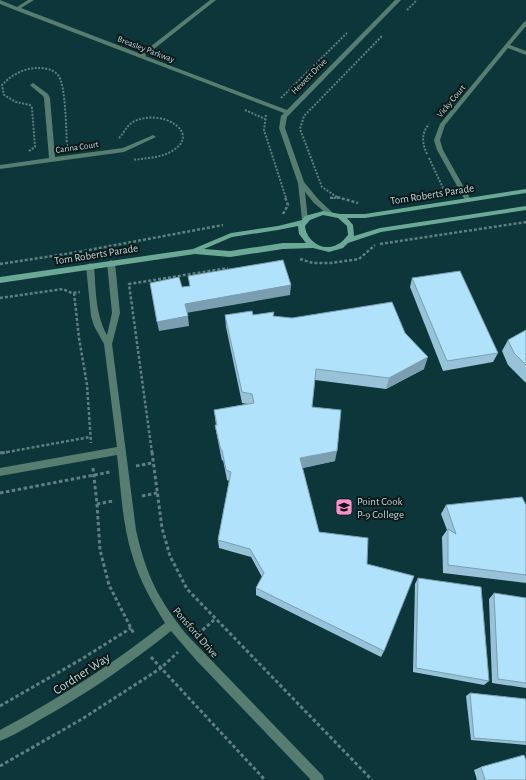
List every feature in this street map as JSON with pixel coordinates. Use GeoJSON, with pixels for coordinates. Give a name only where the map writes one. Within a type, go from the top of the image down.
{"type":"FeatureCollection","features":[{"type":"Feature","properties":{"kind":"street"},"geometry":{"type":"LineString","coordinates":[[17,9],[31,0]]}},
{"type":"Feature","properties":{"kind":"street"},"geometry":{"type":"LineString","coordinates":[[141,57],[213,0]]}},
{"type":"Feature","properties":{"kind":"street","name":"Hewett Drive"},"geometry":{"type":"LineString","coordinates":[[287,112],[398,0]]}},
{"type":"Feature","properties":{"kind":"street","name":"Breasley Parkway"},"geometry":{"type":"LineString","coordinates":[[0,2],[287,112]]}},
{"type":"Feature","properties":{"kind":"street","name":"Vicky Court"},"geometry":{"type":"LineString","coordinates":[[468,200],[440,150],[437,140],[442,125],[526,24]]}},
{"type":"Feature","properties":{"kind":"street"},"geometry":{"type":"LineString","coordinates":[[507,46],[526,53]]}},
{"type":"Feature","properties":{"kind":"street"},"geometry":{"type":"LineString","coordinates":[[33,85],[47,98],[52,160]]}},
{"type":"Feature","properties":{"kind":"street"},"geometry":{"type":"LineString","coordinates":[[287,112],[284,116],[282,128],[300,183],[304,221],[301,232],[303,237],[312,246],[324,249],[336,248],[348,241],[380,230],[526,208]]}},
{"type":"Feature","properties":{"kind":"street","name":"Carina Court"},"geometry":{"type":"LineString","coordinates":[[0,167],[124,150],[153,137]]}},
{"type":"Feature","properties":{"kind":"street"},"geometry":{"type":"LineString","coordinates":[[300,183],[316,201],[330,213]]}},
{"type":"Feature","properties":{"kind":"street","name":"Tom Roberts Parade"},"geometry":{"type":"LineString","coordinates":[[340,216],[364,216],[526,191]]}},
{"type":"Feature","properties":{"kind":"street"},"geometry":{"type":"LineString","coordinates":[[304,221],[316,214],[330,213],[340,216],[350,225],[351,236],[348,241]]}},
{"type":"Feature","properties":{"kind":"street","name":"Tom Roberts Parade"},"geometry":{"type":"LineString","coordinates":[[195,251],[231,235],[278,228],[304,221]]}},
{"type":"Feature","properties":{"kind":"street","name":"Tom Roberts Parade"},"geometry":{"type":"LineString","coordinates":[[0,280],[195,251],[230,254],[283,246],[312,246]]}},
{"type":"Feature","properties":{"kind":"street","name":"Ponsford Drive"},"geometry":{"type":"LineString","coordinates":[[108,344],[116,314],[111,263]]}},
{"type":"Feature","properties":{"kind":"street","name":"Ponsford Drive"},"geometry":{"type":"LineString","coordinates":[[90,266],[95,316],[98,326],[108,344],[131,530],[138,563],[154,598],[171,625],[187,644],[319,780]]}},
{"type":"Feature","properties":{"kind":"street"},"geometry":{"type":"LineString","coordinates":[[0,472],[122,450]]}},
{"type":"Feature","properties":{"kind":"street","name":"Cordner Way"},"geometry":{"type":"LineString","coordinates":[[0,736],[47,711],[142,648],[171,625]]}},
{"type":"Feature","properties":{"kind":"path"},"geometry":{"type":"LineString","coordinates":[[406,11],[417,0]]}},
{"type":"Feature","properties":{"kind":"path"},"geometry":{"type":"LineString","coordinates":[[278,215],[283,215],[288,205],[264,130],[267,112],[348,32]]}},
{"type":"Feature","properties":{"kind":"path"},"geometry":{"type":"LineString","coordinates":[[359,203],[337,197],[322,187],[300,128],[304,116],[384,34]]}},
{"type":"Feature","properties":{"kind":"path"},"geometry":{"type":"LineString","coordinates":[[444,190],[462,188]]}},
{"type":"Feature","properties":{"kind":"path"},"geometry":{"type":"LineString","coordinates":[[316,201],[337,197]]}},
{"type":"Feature","properties":{"kind":"path"},"geometry":{"type":"LineString","coordinates":[[287,208],[302,205]]}},
{"type":"Feature","properties":{"kind":"path"},"geometry":{"type":"LineString","coordinates":[[296,258],[313,264],[359,259],[375,245],[526,222]]}},
{"type":"Feature","properties":{"kind":"path"},"geometry":{"type":"LineString","coordinates":[[0,264],[229,224]]}},
{"type":"Feature","properties":{"kind":"path"},"geometry":{"type":"LineString","coordinates":[[233,267],[128,284],[162,528],[174,567],[187,589],[214,620],[372,780]]}},
{"type":"Feature","properties":{"kind":"path"},"geometry":{"type":"LineString","coordinates":[[0,298],[62,289],[74,293],[92,290]]}},
{"type":"Feature","properties":{"kind":"path"},"geometry":{"type":"LineString","coordinates":[[74,293],[79,338],[87,385],[100,550],[108,585],[142,648],[265,780]]}},
{"type":"Feature","properties":{"kind":"path"},"geometry":{"type":"LineString","coordinates":[[0,453],[90,437]]}},
{"type":"Feature","properties":{"kind":"path"},"geometry":{"type":"LineString","coordinates":[[0,493],[94,476],[152,463]]}},
{"type":"Feature","properties":{"kind":"path"},"geometry":{"type":"LineString","coordinates":[[97,504],[156,493]]}},
{"type":"Feature","properties":{"kind":"path"},"geometry":{"type":"LineString","coordinates":[[0,766],[34,748],[105,706],[161,668],[214,620]]}},
{"type":"Feature","properties":{"kind":"path"},"geometry":{"type":"LineString","coordinates":[[0,706],[80,660],[131,628]]}},
{"type":"Feature","properties":{"kind":"building"},"geometry":{"type":"Polygon","coordinates":[[[283,260],[291,285],[185,304],[188,316],[157,322],[150,283],[179,277],[182,287],[190,286],[188,276],[283,260]]]}},
{"type":"Feature","properties":{"kind":"building"},"geometry":{"type":"Polygon","coordinates":[[[460,271],[498,353],[447,361],[412,278],[460,271]]]}},
{"type":"Feature","properties":{"kind":"building"},"geometry":{"type":"Polygon","coordinates":[[[392,302],[405,333],[428,357],[389,378],[316,369],[312,407],[341,410],[337,451],[300,458],[319,532],[368,538],[367,564],[414,576],[384,651],[256,588],[264,573],[250,549],[218,540],[231,472],[226,470],[215,425],[217,425],[214,410],[254,403],[252,394],[242,392],[225,315],[252,311],[253,315],[274,312],[273,316],[292,318],[392,302]]]}},
{"type":"Feature","properties":{"kind":"building"},"geometry":{"type":"Polygon","coordinates":[[[526,330],[526,365],[514,353],[508,340],[526,330]]]}},
{"type":"Feature","properties":{"kind":"building"},"geometry":{"type":"Polygon","coordinates":[[[522,497],[526,505],[526,575],[448,565],[448,529],[456,534],[446,505],[522,497]]]}},
{"type":"Feature","properties":{"kind":"building"},"geometry":{"type":"Polygon","coordinates":[[[418,578],[481,587],[489,681],[416,668],[418,578]]]}},
{"type":"Feature","properties":{"kind":"building"},"geometry":{"type":"Polygon","coordinates":[[[494,593],[526,598],[526,683],[498,679],[494,593]]]}},
{"type":"Feature","properties":{"kind":"building"},"geometry":{"type":"Polygon","coordinates":[[[470,693],[526,699],[526,742],[474,738],[470,693]]]}},
{"type":"Feature","properties":{"kind":"building"},"geometry":{"type":"Polygon","coordinates":[[[524,755],[526,760],[526,780],[485,780],[481,767],[524,755]]]}},
{"type":"Feature","properties":{"kind":"place","name":"Point Cook P-9 College"},"geometry":{"type":"Point","coordinates":[344,507]}}]}
